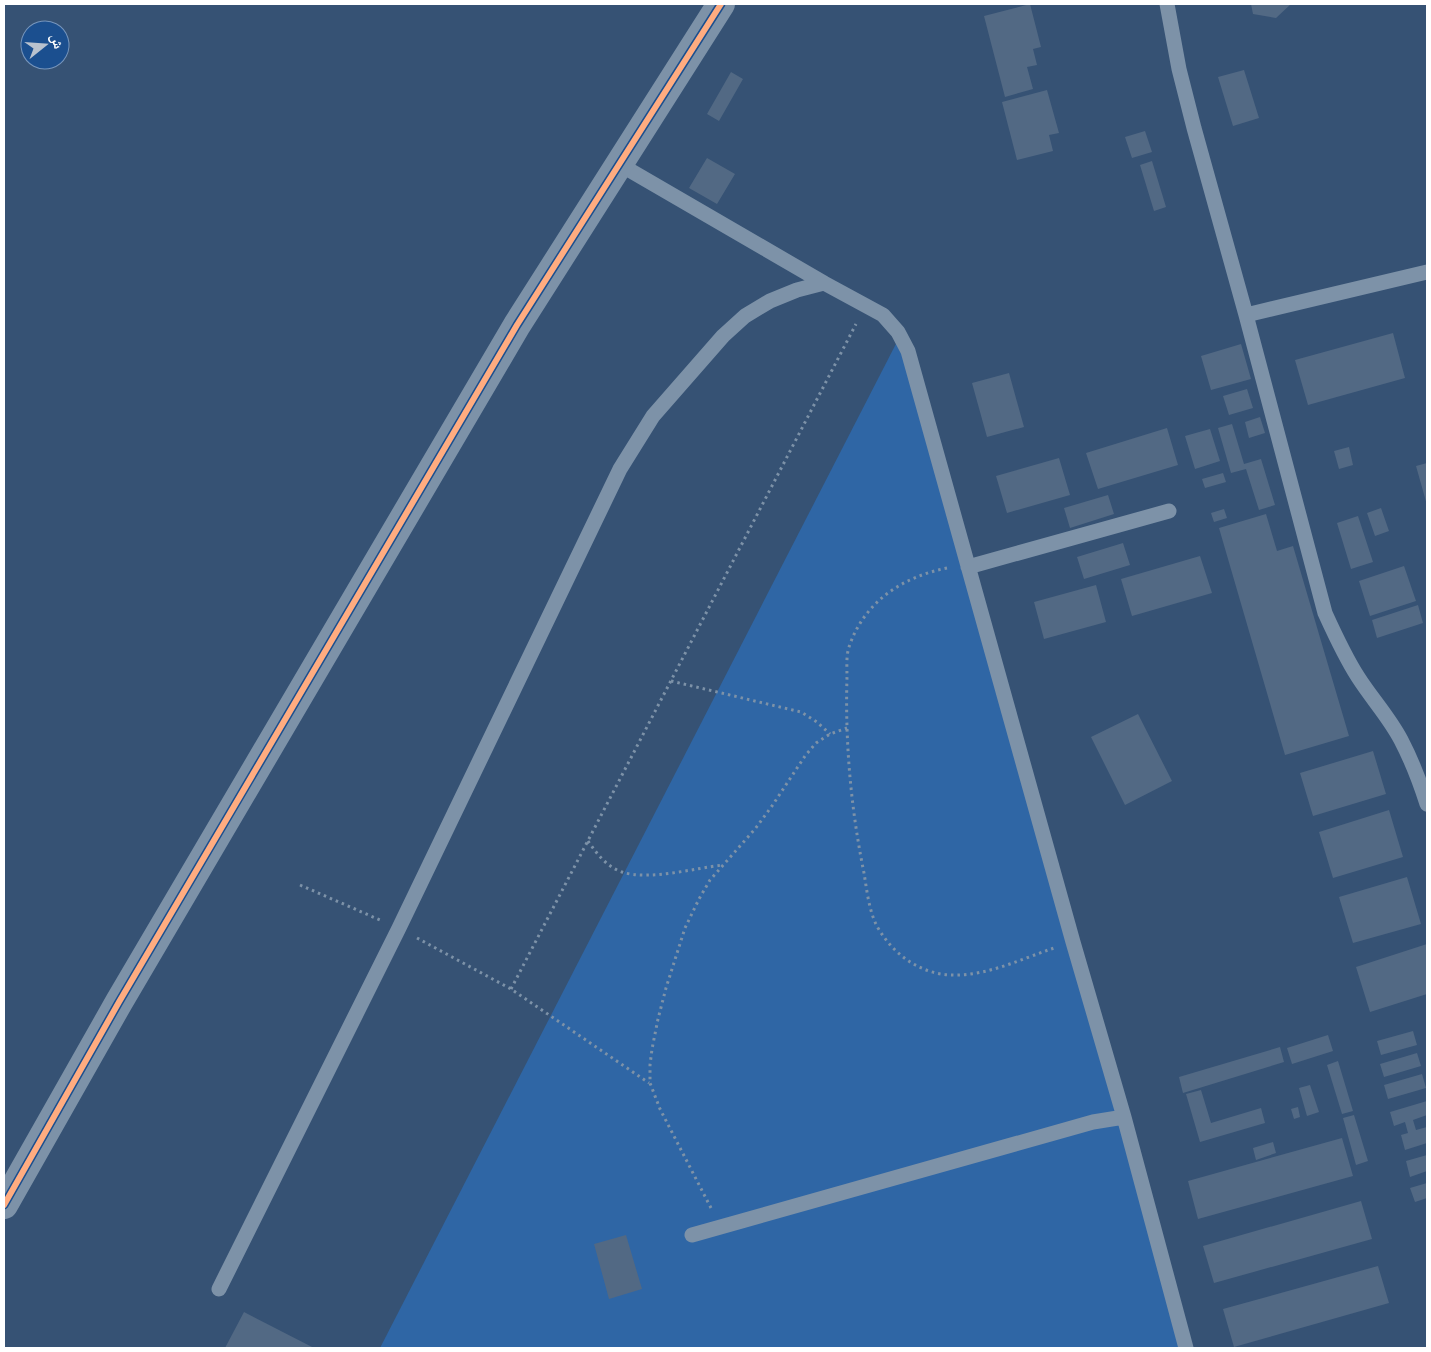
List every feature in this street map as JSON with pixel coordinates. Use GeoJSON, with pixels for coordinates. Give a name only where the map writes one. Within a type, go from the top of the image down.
{"type":"FeatureCollection","features":[{"type":"Feature","properties":{"kind":"street"},"geometry":{"type":"LineString","coordinates":[[4,1205],[119,1002],[516,325],[721,4]]}},
{"type":"Feature","properties":{"kind":"lane"},"geometry":{"type":"LineString","coordinates":[[1167,4],[1181,78],[1325,613],[1340,647],[1401,740],[1417,774],[1427,804]]}},
{"type":"Feature","properties":{"kind":"lane"},"geometry":{"type":"LineString","coordinates":[[619,164],[824,283],[883,315],[898,332],[908,351],[1073,942],[1124,1117],[1186,1348]]}},
{"type":"Feature","properties":{"kind":"lane"},"geometry":{"type":"LineString","coordinates":[[1246,315],[1427,272]]}},
{"type":"Feature","properties":{"kind":"lane"},"geometry":{"type":"LineString","coordinates":[[219,1289],[399,928],[620,469],[636,442],[653,416],[723,336],[745,316],[770,301],[797,290],[824,283]]}},
{"type":"Feature","properties":{"kind":"lane"},"geometry":{"type":"LineString","coordinates":[[968,567],[1169,511]]}},
{"type":"Feature","properties":{"kind":"lane"},"geometry":{"type":"LineString","coordinates":[[692,1235],[1093,1122],[1124,1117]]}},
{"type":"Feature","properties":{"kind":"path"},"geometry":{"type":"LineString","coordinates":[[511,989],[866,305]]}},
{"type":"Feature","properties":{"kind":"path"},"geometry":{"type":"LineString","coordinates":[[968,567],[930,572],[908,580],[888,592],[871,608],[858,627],[848,649],[846,694],[850,782],[855,827],[869,901],[877,926],[892,948],[913,964],[937,973],[963,975],[989,970],[1073,942]]}},
{"type":"Feature","properties":{"kind":"path"},"geometry":{"type":"LineString","coordinates":[[671,681],[801,712],[817,722],[830,734]]}},
{"type":"Feature","properties":{"kind":"path"},"geometry":{"type":"LineString","coordinates":[[720,1227],[660,1109],[650,1083],[650,1066],[658,1018],[685,928],[698,899],[710,880],[755,829],[816,743],[830,734],[847,728]]}},
{"type":"Feature","properties":{"kind":"path"},"geometry":{"type":"LineString","coordinates":[[588,841],[597,854],[622,872],[654,874],[723,865]]}},
{"type":"Feature","properties":{"kind":"path"},"geometry":{"type":"LineString","coordinates":[[300,885],[399,928],[511,989],[650,1083]]}},
{"type":"Feature","properties":{"kind":"shaded area"},"geometry":{"type":"Polygon","coordinates":[[[899,338],[1185,1346],[1176,1348],[380,1348],[899,338]]]}},
{"type":"Feature","properties":{"kind":"building"},"geometry":{"type":"Polygon","coordinates":[[[1030,4],[1041,47],[1033,49],[1037,65],[1027,67],[1033,89],[1005,97],[984,16],[1030,4]]]}},
{"type":"Feature","properties":{"kind":"building"},"geometry":{"type":"Polygon","coordinates":[[[1251,4],[1291,4],[1276,18],[1253,14],[1251,4]]]}},
{"type":"Feature","properties":{"kind":"building"},"geometry":{"type":"Polygon","coordinates":[[[1244,70],[1259,118],[1233,126],[1218,77],[1244,70]]]}},
{"type":"Feature","properties":{"kind":"building"},"geometry":{"type":"Polygon","coordinates":[[[731,72],[743,79],[719,121],[707,114],[731,72]]]}},
{"type":"Feature","properties":{"kind":"building"},"geometry":{"type":"Polygon","coordinates":[[[1047,90],[1059,133],[1049,135],[1053,151],[1017,160],[1002,102],[1047,90]]]}},
{"type":"Feature","properties":{"kind":"building"},"geometry":{"type":"Polygon","coordinates":[[[1145,131],[1152,152],[1132,158],[1125,137],[1145,131]]]}},
{"type":"Feature","properties":{"kind":"building"},"geometry":{"type":"Polygon","coordinates":[[[707,158],[735,174],[717,204],[689,188],[707,158]]]}},
{"type":"Feature","properties":{"kind":"building"},"geometry":{"type":"Polygon","coordinates":[[[1152,161],[1166,207],[1154,211],[1140,165],[1152,161]]]}},
{"type":"Feature","properties":{"kind":"building"},"geometry":{"type":"Polygon","coordinates":[[[1393,333],[1405,378],[1308,405],[1295,360],[1393,333]]]}},
{"type":"Feature","properties":{"kind":"building"},"geometry":{"type":"Polygon","coordinates":[[[1241,344],[1251,379],[1211,390],[1201,356],[1241,344]]]}},
{"type":"Feature","properties":{"kind":"building"},"geometry":{"type":"Polygon","coordinates":[[[1009,373],[1024,427],[987,437],[972,383],[1009,373]]]}},
{"type":"Feature","properties":{"kind":"building"},"geometry":{"type":"Polygon","coordinates":[[[1247,389],[1253,408],[1229,415],[1223,396],[1247,389]]]}},
{"type":"Feature","properties":{"kind":"building"},"geometry":{"type":"Polygon","coordinates":[[[1260,417],[1265,433],[1249,438],[1245,422],[1260,417]]]}},
{"type":"Feature","properties":{"kind":"building"},"geometry":{"type":"Polygon","coordinates":[[[1232,424],[1244,464],[1261,459],[1275,505],[1259,510],[1246,469],[1231,473],[1218,428],[1232,424]]]}},
{"type":"Feature","properties":{"kind":"building"},"geometry":{"type":"Polygon","coordinates":[[[1167,428],[1178,465],[1098,489],[1086,453],[1167,428]]]}},
{"type":"Feature","properties":{"kind":"building"},"geometry":{"type":"Polygon","coordinates":[[[1210,429],[1220,461],[1195,469],[1185,436],[1210,429]]]}},
{"type":"Feature","properties":{"kind":"building"},"geometry":{"type":"Polygon","coordinates":[[[1349,447],[1353,465],[1339,469],[1334,451],[1349,447]]]}},
{"type":"Feature","properties":{"kind":"building"},"geometry":{"type":"Polygon","coordinates":[[[1059,458],[1070,495],[1007,513],[996,476],[1059,458]]]}},
{"type":"Feature","properties":{"kind":"building"},"geometry":{"type":"Polygon","coordinates":[[[1427,463],[1427,505],[1416,466],[1427,463]]]}},
{"type":"Feature","properties":{"kind":"building"},"geometry":{"type":"Polygon","coordinates":[[[1223,473],[1226,482],[1205,488],[1202,479],[1223,473]]]}},
{"type":"Feature","properties":{"kind":"building"},"geometry":{"type":"Polygon","coordinates":[[[1108,495],[1114,514],[1070,528],[1064,508],[1108,495]]]}},
{"type":"Feature","properties":{"kind":"building"},"geometry":{"type":"Polygon","coordinates":[[[1381,508],[1389,531],[1375,536],[1367,513],[1381,508]]]}},
{"type":"Feature","properties":{"kind":"building"},"geometry":{"type":"Polygon","coordinates":[[[1224,509],[1227,518],[1214,522],[1211,513],[1224,509]]]}},
{"type":"Feature","properties":{"kind":"building"},"geometry":{"type":"Polygon","coordinates":[[[1266,514],[1277,551],[1293,546],[1349,736],[1285,755],[1219,528],[1266,514]]]}},
{"type":"Feature","properties":{"kind":"building"},"geometry":{"type":"Polygon","coordinates":[[[1358,516],[1373,562],[1351,569],[1337,523],[1358,516]]]}},
{"type":"Feature","properties":{"kind":"building"},"geometry":{"type":"Polygon","coordinates":[[[1123,543],[1130,565],[1084,579],[1077,557],[1123,543]]]}},
{"type":"Feature","properties":{"kind":"building"},"geometry":{"type":"Polygon","coordinates":[[[1200,556],[1212,593],[1132,616],[1121,579],[1200,556]]]}},
{"type":"Feature","properties":{"kind":"building"},"geometry":{"type":"Polygon","coordinates":[[[1404,566],[1416,601],[1370,616],[1359,581],[1404,566]]]}},
{"type":"Feature","properties":{"kind":"building"},"geometry":{"type":"Polygon","coordinates":[[[1096,585],[1106,622],[1044,639],[1034,602],[1096,585]]]}},
{"type":"Feature","properties":{"kind":"building"},"geometry":{"type":"Polygon","coordinates":[[[1418,605],[1423,623],[1377,638],[1372,620],[1418,605]]]}},
{"type":"Feature","properties":{"kind":"building"},"geometry":{"type":"Polygon","coordinates":[[[1138,714],[1172,781],[1125,805],[1091,737],[1138,714]]]}},
{"type":"Feature","properties":{"kind":"building"},"geometry":{"type":"Polygon","coordinates":[[[1373,751],[1386,794],[1313,816],[1300,773],[1373,751]]]}},
{"type":"Feature","properties":{"kind":"building"},"geometry":{"type":"Polygon","coordinates":[[[1389,810],[1403,857],[1333,878],[1319,832],[1389,810]]]}},
{"type":"Feature","properties":{"kind":"building"},"geometry":{"type":"Polygon","coordinates":[[[1407,877],[1421,924],[1353,943],[1339,897],[1407,877]]]}},
{"type":"Feature","properties":{"kind":"building"},"geometry":{"type":"Polygon","coordinates":[[[1427,944],[1427,994],[1370,1012],[1356,967],[1427,944]]]}},
{"type":"Feature","properties":{"kind":"building"},"geometry":{"type":"Polygon","coordinates":[[[1413,1031],[1417,1045],[1381,1055],[1377,1041],[1413,1031]]]}},
{"type":"Feature","properties":{"kind":"building"},"geometry":{"type":"Polygon","coordinates":[[[1328,1035],[1333,1051],[1292,1064],[1287,1048],[1328,1035]]]}},
{"type":"Feature","properties":{"kind":"building"},"geometry":{"type":"Polygon","coordinates":[[[1280,1047],[1284,1062],[1183,1093],[1179,1077],[1280,1047]]]}},
{"type":"Feature","properties":{"kind":"building"},"geometry":{"type":"Polygon","coordinates":[[[1417,1053],[1421,1066],[1384,1077],[1380,1064],[1417,1053]]]}},
{"type":"Feature","properties":{"kind":"building"},"geometry":{"type":"Polygon","coordinates":[[[1338,1061],[1353,1111],[1342,1114],[1327,1065],[1338,1061]]]}},
{"type":"Feature","properties":{"kind":"building"},"geometry":{"type":"Polygon","coordinates":[[[1422,1074],[1426,1088],[1388,1099],[1384,1085],[1422,1074]]]}},
{"type":"Feature","properties":{"kind":"building"},"geometry":{"type":"Polygon","coordinates":[[[1310,1085],[1319,1112],[1307,1116],[1299,1088],[1310,1085]]]}},
{"type":"Feature","properties":{"kind":"building"},"geometry":{"type":"Polygon","coordinates":[[[1201,1090],[1211,1123],[1261,1108],[1265,1123],[1200,1142],[1186,1094],[1201,1090]]]}},
{"type":"Feature","properties":{"kind":"building"},"geometry":{"type":"Polygon","coordinates":[[[1427,1101],[1427,1115],[1413,1120],[1416,1130],[1427,1127],[1427,1143],[1405,1150],[1401,1135],[1408,1133],[1405,1122],[1394,1126],[1390,1112],[1427,1101]]]}},
{"type":"Feature","properties":{"kind":"building"},"geometry":{"type":"Polygon","coordinates":[[[1298,1107],[1300,1117],[1294,1119],[1291,1109],[1298,1107]]]}},
{"type":"Feature","properties":{"kind":"building"},"geometry":{"type":"Polygon","coordinates":[[[1354,1115],[1368,1161],[1356,1165],[1343,1118],[1354,1115]]]}},
{"type":"Feature","properties":{"kind":"building"},"geometry":{"type":"Polygon","coordinates":[[[1342,1138],[1353,1176],[1198,1219],[1188,1181],[1342,1138]]]}},
{"type":"Feature","properties":{"kind":"building"},"geometry":{"type":"Polygon","coordinates":[[[1273,1142],[1276,1153],[1256,1160],[1253,1148],[1273,1142]]]}},
{"type":"Feature","properties":{"kind":"building"},"geometry":{"type":"Polygon","coordinates":[[[1427,1155],[1427,1171],[1410,1177],[1406,1161],[1427,1155]]]}},
{"type":"Feature","properties":{"kind":"building"},"geometry":{"type":"Polygon","coordinates":[[[1427,1183],[1427,1198],[1415,1202],[1410,1188],[1427,1183]]]}},
{"type":"Feature","properties":{"kind":"building"},"geometry":{"type":"Polygon","coordinates":[[[1361,1201],[1372,1239],[1214,1283],[1203,1246],[1361,1201]]]}},
{"type":"Feature","properties":{"kind":"building"},"geometry":{"type":"Polygon","coordinates":[[[626,1235],[642,1289],[609,1299],[594,1244],[626,1235]]]}},
{"type":"Feature","properties":{"kind":"building"},"geometry":{"type":"Polygon","coordinates":[[[1378,1266],[1389,1303],[1234,1347],[1223,1309],[1378,1266]]]}},
{"type":"Feature","properties":{"kind":"building"},"geometry":{"type":"Polygon","coordinates":[[[244,1312],[314,1348],[225,1348],[244,1312]]]}},
{"type":"Feature","properties":{"kind":"cycle path"},"geometry":{"type":"LineString","coordinates":[[4,1205],[119,1002],[517,325],[721,4]]}}]}
